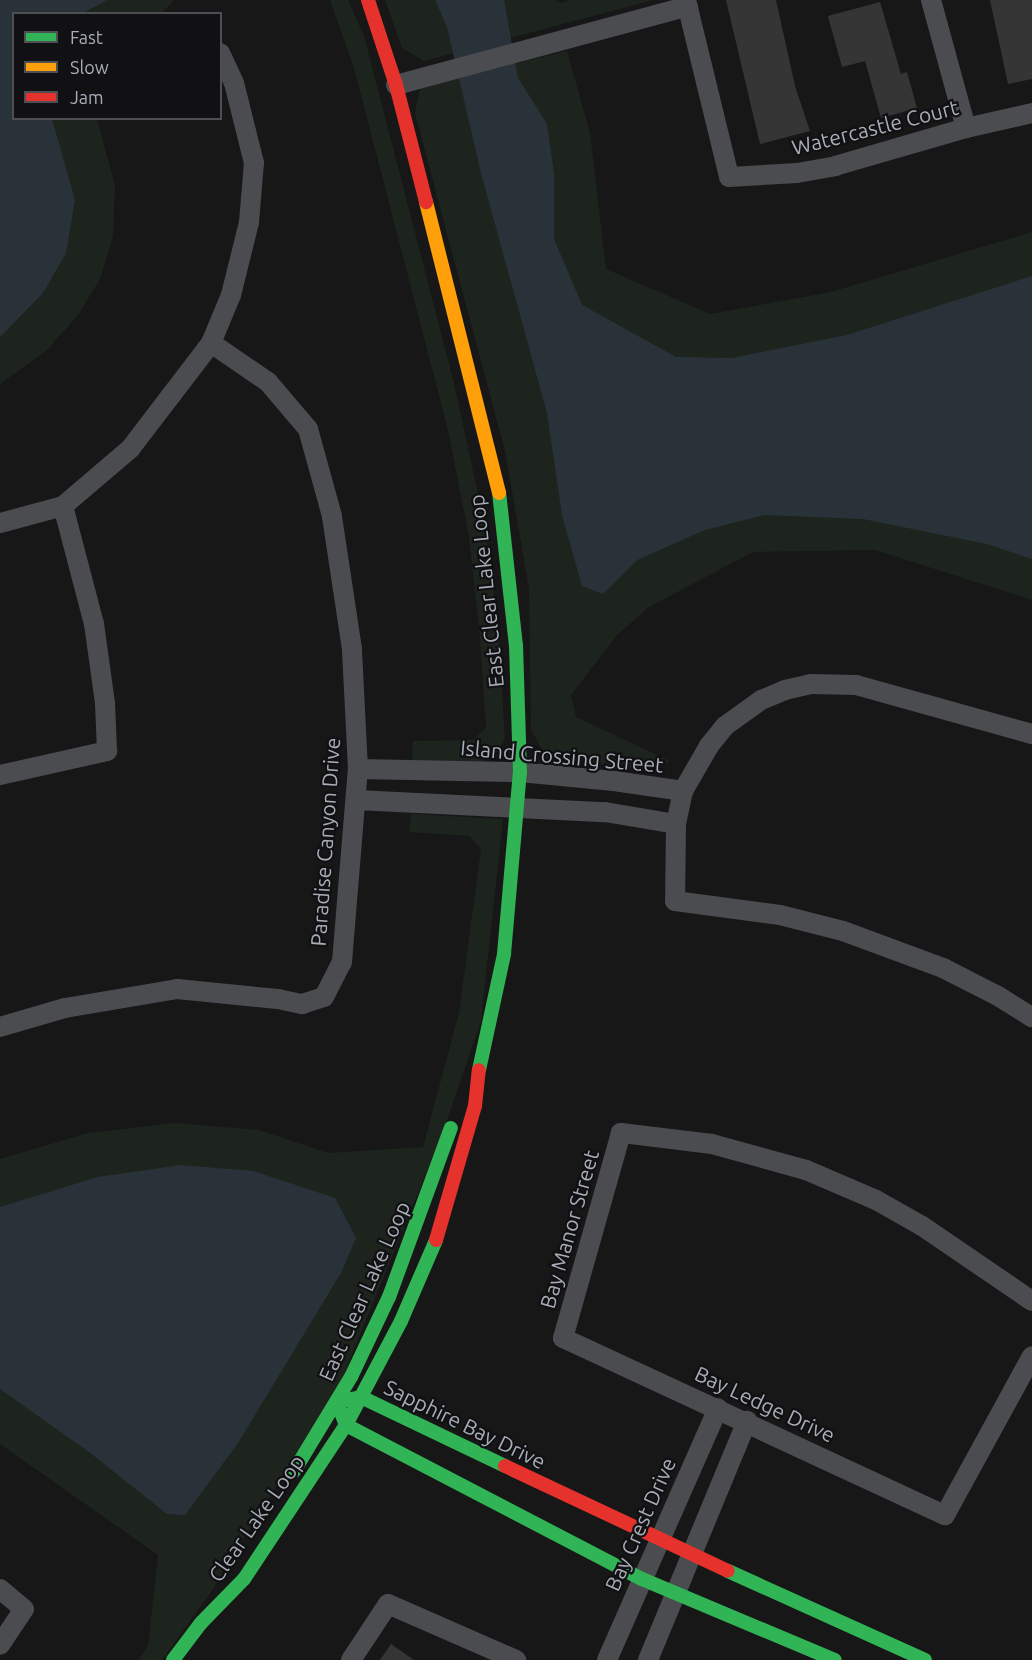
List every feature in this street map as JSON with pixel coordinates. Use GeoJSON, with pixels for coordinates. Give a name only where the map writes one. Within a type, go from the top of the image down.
{"type":"FeatureCollection","features":[{"type":"Feature","properties":{"kind":"street","name":"East Clear Lake Loop"},"geometry":{"type":"LineString","coordinates":[[356,0],[375,27]]}},
{"type":"Feature","properties":{"kind":"street","name":"East Clear Lake Loop"},"geometry":{"type":"LineString","coordinates":[[346,1425],[401,1321],[435,1244],[475,1106],[480,1055],[504,954],[520,772],[516,646],[499,493],[396,86],[368,0]]}},
{"type":"Feature","properties":{"kind":"street"},"geometry":{"type":"LineString","coordinates":[[931,0],[966,128]]}},
{"type":"Feature","properties":{"kind":"street"},"geometry":{"type":"LineString","coordinates":[[396,86],[687,3]]}},
{"type":"Feature","properties":{"kind":"street","name":"Watercastle Court"},"geometry":{"type":"LineString","coordinates":[[687,3],[729,177],[797,173],[835,166],[966,128],[1032,113]]}},
{"type":"Feature","properties":{"kind":"street"},"geometry":{"type":"LineString","coordinates":[[0,524],[63,506],[130,449],[211,343],[231,295],[249,222],[254,163],[234,83],[222,57]]}},
{"type":"Feature","properties":{"kind":"street","name":"Paradise Canyon Drive"},"geometry":{"type":"LineString","coordinates":[[0,1027],[65,1008],[177,989],[279,999],[302,1004],[324,998],[342,962],[358,769],[352,649],[332,516],[308,429],[268,382],[211,343]]}},
{"type":"Feature","properties":{"kind":"street"},"geometry":{"type":"LineString","coordinates":[[0,775],[107,751],[105,703],[94,624],[63,506]]}},
{"type":"Feature","properties":{"kind":"street"},"geometry":{"type":"LineString","coordinates":[[1032,734],[856,685],[811,684],[784,690],[742,712],[709,746],[683,791],[676,824],[675,901],[780,915],[843,932],[944,968],[998,996],[1032,1017]]}},
{"type":"Feature","properties":{"kind":"street","name":"Island Crossing Street"},"geometry":{"type":"LineString","coordinates":[[358,769],[520,772],[615,781],[683,791]]}},
{"type":"Feature","properties":{"kind":"street","name":"Island Crossing Street"},"geometry":{"type":"LineString","coordinates":[[436,804],[437,771]]}},
{"type":"Feature","properties":{"kind":"street"},"geometry":{"type":"LineString","coordinates":[[356,800],[605,812],[676,824]]}},
{"type":"Feature","properties":{"kind":"street","name":"East Clear Lake Loop"},"geometry":{"type":"LineString","coordinates":[[462,1095],[480,1055]]}},
{"type":"Feature","properties":{"kind":"street","name":"East Clear Lake Loop"},"geometry":{"type":"LineString","coordinates":[[288,1481],[337,1402],[389,1297],[429,1194],[455,1117]]}},
{"type":"Feature","properties":{"kind":"street","name":"Bay Manor Street"},"geometry":{"type":"LineString","coordinates":[[563,1338],[621,1133],[712,1144],[752,1153],[825,1178],[876,1200],[922,1226],[1032,1301]]}},
{"type":"Feature","properties":{"kind":"street","name":"Bay Ledge Drive"},"geometry":{"type":"LineString","coordinates":[[563,1338],[747,1421],[945,1515],[1032,1356]]}},
{"type":"Feature","properties":{"kind":"street","name":"Sapphire Bay Drive"},"geometry":{"type":"LineString","coordinates":[[337,1402],[362,1397],[659,1540],[925,1660]]}},
{"type":"Feature","properties":{"kind":"street"},"geometry":{"type":"LineString","coordinates":[[337,1402],[346,1425],[642,1579],[834,1660]]}},
{"type":"Feature","properties":{"kind":"street","name":"Bay Crest Drive"},"geometry":{"type":"LineString","coordinates":[[607,1660],[718,1408]]}},
{"type":"Feature","properties":{"kind":"street"},"geometry":{"type":"LineString","coordinates":[[648,1660],[747,1421]]}},
{"type":"Feature","properties":{"kind":"street","name":"Clear Lake Loop"},"geometry":{"type":"LineString","coordinates":[[173,1660],[201,1623],[244,1579],[346,1425]]}},
{"type":"Feature","properties":{"kind":"street"},"geometry":{"type":"LineString","coordinates":[[201,1623],[230,1572]]}},
{"type":"Feature","properties":{"kind":"street"},"geometry":{"type":"LineString","coordinates":[[0,1589],[24,1609],[0,1645]]}},
{"type":"Feature","properties":{"kind":"street"},"geometry":{"type":"LineString","coordinates":[[351,1660],[388,1604],[516,1660]]}},
{"type":"Feature","properties":{"kind":"shaded area"},"geometry":{"type":"Polygon","coordinates":[[[0,0],[174,0],[163,12],[12,12],[12,120],[97,120],[115,185],[113,237],[100,279],[78,315],[46,351],[0,384],[0,0]]]}},
{"type":"Feature","properties":{"kind":"shaded area"},"geometry":{"type":"Polygon","coordinates":[[[0,0],[107,0],[85,12],[12,12],[12,120],[52,120],[75,200],[66,253],[43,293],[0,337],[0,0]]]}},
{"type":"Feature","properties":{"kind":"shaded area"},"geometry":{"type":"Polygon","coordinates":[[[330,0],[348,0],[364,36],[454,383],[486,531],[498,630],[505,739],[495,755],[480,763],[412,761],[413,741],[473,740],[486,728],[480,638],[469,537],[448,430],[354,68],[330,0]]]}},
{"type":"Feature","properties":{"kind":"shaded area"},"geometry":{"type":"Polygon","coordinates":[[[385,0],[556,0],[562,3],[571,0],[653,0],[424,61],[402,48],[385,0]]]}},
{"type":"Feature","properties":{"kind":"shaded area"},"geometry":{"type":"Polygon","coordinates":[[[435,0],[504,0],[518,78],[547,124],[554,174],[554,239],[582,305],[676,357],[732,358],[847,335],[1032,276],[1032,559],[987,544],[863,519],[764,515],[705,530],[637,560],[603,594],[582,586],[562,515],[547,413],[481,173],[447,27],[435,0]]]}},
{"type":"Feature","properties":{"kind":"shaded area"},"geometry":{"type":"Polygon","coordinates":[[[567,51],[590,133],[606,269],[710,314],[831,292],[1032,232],[1032,600],[875,550],[753,552],[649,607],[617,635],[571,695],[576,717],[670,761],[649,770],[547,758],[531,730],[529,589],[505,451],[415,113],[420,87],[567,51]]]}},
{"type":"Feature","properties":{"kind":"shaded area"},"geometry":{"type":"Polygon","coordinates":[[[411,814],[503,819],[481,1021],[444,1129],[342,1379],[211,1592],[162,1660],[138,1660],[148,1646],[158,1555],[0,1444],[0,1159],[88,1133],[175,1123],[259,1130],[328,1153],[423,1147],[459,1013],[481,849],[469,836],[409,832],[411,814]]]}},
{"type":"Feature","properties":{"kind":"shaded area"},"geometry":{"type":"Polygon","coordinates":[[[181,1165],[253,1171],[335,1198],[356,1238],[341,1273],[238,1443],[185,1515],[167,1514],[89,1452],[0,1389],[0,1207],[98,1177],[181,1165]]]}},
{"type":"Feature","properties":{"kind":"building"},"geometry":{"type":"Polygon","coordinates":[[[726,0],[776,0],[795,86],[810,131],[760,144],[726,0]]]}},
{"type":"Feature","properties":{"kind":"building"},"geometry":{"type":"Polygon","coordinates":[[[990,0],[1032,0],[1032,79],[1008,84],[990,0]]]}},
{"type":"Feature","properties":{"kind":"building"},"geometry":{"type":"Polygon","coordinates":[[[880,2],[901,74],[907,72],[917,108],[881,118],[865,61],[842,67],[828,16],[880,2]]]}},
{"type":"Feature","properties":{"kind":"building"},"geometry":{"type":"Polygon","coordinates":[[[391,1644],[414,1660],[380,1660],[391,1644]]]}},
{"type":"Feature","properties":{"kind":"traffic: fast"},"geometry":{"type":"LineString","coordinates":[[479,1070],[504,954],[520,772],[516,646],[499,493]]}},
{"type":"Feature","properties":{"kind":"traffic: fast"},"geometry":{"type":"LineString","coordinates":[[294,1471],[351,1377],[389,1297],[451,1128]]}},
{"type":"Feature","properties":{"kind":"traffic: fast"},"geometry":{"type":"LineString","coordinates":[[173,1660],[201,1623],[244,1579],[346,1425],[401,1321],[436,1240]]}},
{"type":"Feature","properties":{"kind":"traffic: fast"},"geometry":{"type":"LineString","coordinates":[[505,1466],[361,1397],[337,1402],[346,1425],[642,1579],[835,1660]]}},
{"type":"Feature","properties":{"kind":"traffic: fast"},"geometry":{"type":"LineString","coordinates":[[728,1571],[925,1660]]}},
{"type":"Feature","properties":{"kind":"traffic: slow"},"geometry":{"type":"LineString","coordinates":[[426,202],[499,493]]}},
{"type":"Feature","properties":{"kind":"traffic: jam"},"geometry":{"type":"LineString","coordinates":[[368,0],[396,85],[426,202]]}},
{"type":"Feature","properties":{"kind":"traffic: jam"},"geometry":{"type":"LineString","coordinates":[[436,1240],[475,1106],[479,1070]]}},
{"type":"Feature","properties":{"kind":"traffic: jam"},"geometry":{"type":"LineString","coordinates":[[505,1466],[728,1571]]}}]}
